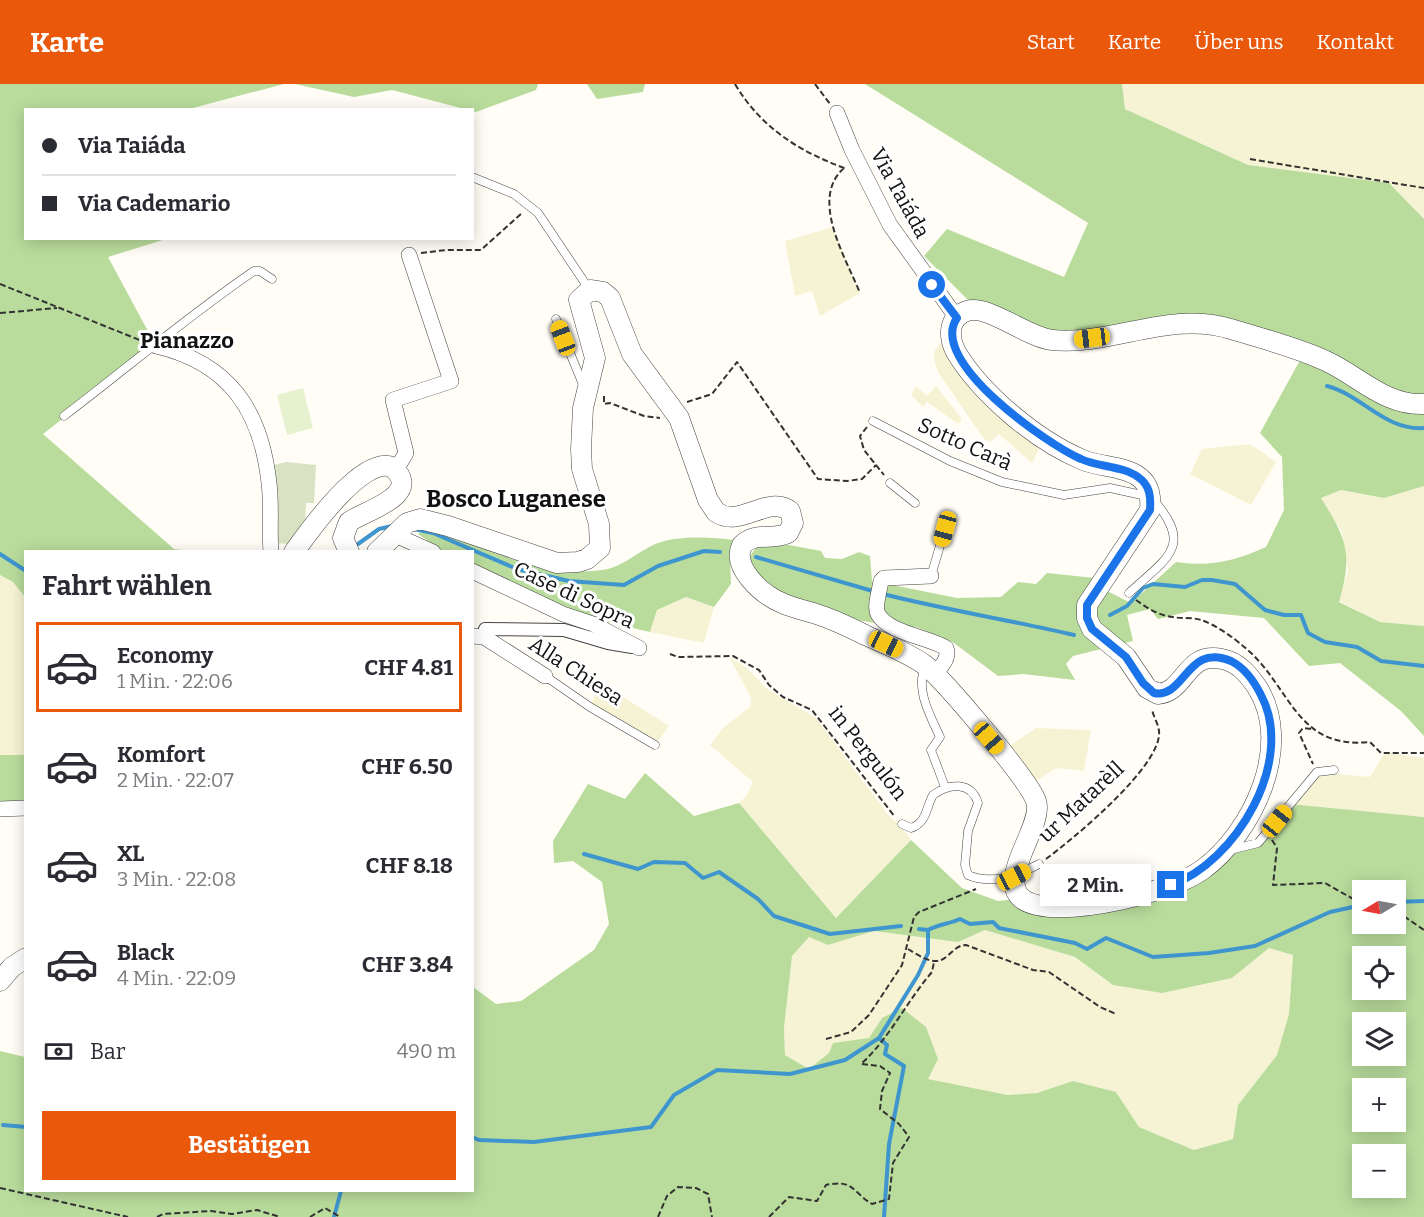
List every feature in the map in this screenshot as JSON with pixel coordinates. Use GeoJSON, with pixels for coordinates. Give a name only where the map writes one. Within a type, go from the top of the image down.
{"type":"FeatureCollection","features":[{"type":"Feature","properties":{"kind":"street","name":"Via Taiáda"},"geometry":{"type":"LineString","coordinates":[[837,113],[864,175],[890,225],[957,318]]}},
{"type":"Feature","properties":{"kind":"street"},"geometry":{"type":"LineString","coordinates":[[396,470],[406,453],[393,400],[451,381],[409,255]]}},
{"type":"Feature","properties":{"kind":"street"},"geometry":{"type":"LineString","coordinates":[[379,550],[413,520],[429,520],[557,563],[578,562],[594,554],[600,548],[602,540],[582,469],[581,449],[583,408],[590,384],[594,349],[579,305],[581,296],[590,290],[600,290],[607,294],[632,354],[680,420],[708,500],[716,512],[732,518],[780,505],[790,511],[793,523],[788,533],[750,538],[740,549],[741,565],[757,585],[780,602],[835,621],[903,652],[930,670],[1018,772],[1037,802],[1037,818],[1017,862],[1005,877],[1020,894],[1038,906],[1109,902],[1184,880],[1199,872],[1223,851],[1254,802],[1267,766],[1272,727],[1268,710],[1259,690],[1239,666],[1226,660],[1212,658],[1192,666],[1171,690],[1154,693],[1143,683],[1126,657],[1099,638],[1087,618],[1087,605],[1150,510],[1151,497],[1138,476],[1093,464],[1066,452],[1044,438],[988,393],[967,368],[952,344],[951,330],[957,318],[968,310],[982,310],[1025,333],[1053,340],[1092,338],[1175,324],[1227,328],[1324,360],[1398,402],[1424,404]]}},
{"type":"Feature","properties":{"kind":"street"},"geometry":{"type":"LineString","coordinates":[[156,346],[201,361],[248,407],[269,483],[272,550]]}},
{"type":"Feature","properties":{"kind":"street"},"geometry":{"type":"LineString","coordinates":[[296,550],[325,511],[370,469],[384,465],[396,470],[400,479],[397,495],[354,518],[346,526],[344,538],[348,550]]}},
{"type":"Feature","properties":{"kind":"street"},"geometry":{"type":"LineString","coordinates":[[399,531],[430,550]]}},
{"type":"Feature","properties":{"kind":"street","name":"Case di Sopra"},"geometry":{"type":"LineString","coordinates":[[474,572],[563,615],[593,624],[639,648]]}},
{"type":"Feature","properties":{"kind":"street"},"geometry":{"type":"LineString","coordinates":[[930,670],[944,662],[946,648],[898,630],[881,618],[877,610],[880,584],[884,578],[931,576]]}},
{"type":"Feature","properties":{"kind":"street","name":"Case di Sopra"},"geometry":{"type":"LineString","coordinates":[[478,637],[484,629],[564,630],[608,643],[639,648]]}},
{"type":"Feature","properties":{"kind":"street","name":"Alla Chiesa"},"geometry":{"type":"LineString","coordinates":[[478,637],[545,676]]}},
{"type":"Feature","properties":{"kind":"street"},"geometry":{"type":"LineString","coordinates":[[0,809],[24,808]]}},
{"type":"Feature","properties":{"kind":"street"},"geometry":{"type":"LineString","coordinates":[[0,981],[12,967],[24,959]]}},
{"type":"Feature","properties":{"kind":"lane"},"geometry":{"type":"LineString","coordinates":[[474,178],[514,194],[538,213],[590,290]]}},
{"type":"Feature","properties":{"kind":"lane"},"geometry":{"type":"LineString","coordinates":[[64,416],[156,346],[191,315],[254,271],[260,271],[272,279]]}},
{"type":"Feature","properties":{"kind":"lane"},"geometry":{"type":"LineString","coordinates":[[556,319],[581,383],[590,384]]}},
{"type":"Feature","properties":{"kind":"lane","name":"Sotto Carà"},"geometry":{"type":"LineString","coordinates":[[873,421],[950,461],[1002,482],[1064,495],[1110,488],[1151,497]]}},
{"type":"Feature","properties":{"kind":"lane"},"geometry":{"type":"LineString","coordinates":[[890,483],[915,503]]}},
{"type":"Feature","properties":{"kind":"lane"},"geometry":{"type":"LineString","coordinates":[[1129,593],[1167,557],[1175,541],[1172,526],[1151,497]]}},
{"type":"Feature","properties":{"kind":"lane"},"geometry":{"type":"LineString","coordinates":[[931,576],[945,529],[943,527]]}},
{"type":"Feature","properties":{"kind":"lane"},"geometry":{"type":"LineString","coordinates":[[930,670],[922,687],[928,710],[940,737],[931,750],[945,788],[959,786],[972,791],[978,803],[968,831],[966,873],[976,878],[1005,877]]}},
{"type":"Feature","properties":{"kind":"lane","name":"Alla Chiesa"},"geometry":{"type":"LineString","coordinates":[[545,676],[590,707],[656,745]]}},
{"type":"Feature","properties":{"kind":"lane"},"geometry":{"type":"LineString","coordinates":[[1223,851],[1258,843],[1317,772],[1334,770]]}},
{"type":"Feature","properties":{"kind":"lane","name":"in Pergulón"},"geometry":{"type":"LineString","coordinates":[[902,824],[911,828],[915,827],[924,818],[933,795],[945,788]]}},
{"type":"Feature","properties":{"kind":"lane","name":"ur Matarèll"},"geometry":{"type":"LineString","coordinates":[[1005,877],[1039,864]]}},
{"type":"Feature","properties":{"kind":"path"},"geometry":{"type":"LineString","coordinates":[[735,84],[755,114],[778,135],[844,168],[864,175]]}},
{"type":"Feature","properties":{"kind":"path"},"geometry":{"type":"LineString","coordinates":[[815,84],[837,113]]}},
{"type":"Feature","properties":{"kind":"path"},"geometry":{"type":"LineString","coordinates":[[1250,159],[1424,188]]}},
{"type":"Feature","properties":{"kind":"path"},"geometry":{"type":"LineString","coordinates":[[844,168],[834,177],[829,193],[831,218],[860,293]]}},
{"type":"Feature","properties":{"kind":"path"},"geometry":{"type":"LineString","coordinates":[[409,255],[446,250],[481,250],[508,228],[529,205]]}},
{"type":"Feature","properties":{"kind":"path"},"geometry":{"type":"LineString","coordinates":[[0,284],[156,346]]}},
{"type":"Feature","properties":{"kind":"path"},"geometry":{"type":"LineString","coordinates":[[0,313],[59,307]]}},
{"type":"Feature","properties":{"kind":"path"},"geometry":{"type":"LineString","coordinates":[[590,384],[602,385],[604,404],[610,403],[644,416],[680,420],[687,402],[712,394],[737,362],[818,479],[824,481],[862,479],[876,465]]}},
{"type":"Feature","properties":{"kind":"path"},"geometry":{"type":"LineString","coordinates":[[873,421],[860,436],[864,450],[890,483]]}},
{"type":"Feature","properties":{"kind":"path","name":"in Pergulón"},"geometry":{"type":"LineString","coordinates":[[670,654],[678,657],[733,656],[759,670],[769,685],[783,697],[812,710],[902,824]]}},
{"type":"Feature","properties":{"kind":"path","name":"ur Matarèll"},"geometry":{"type":"LineString","coordinates":[[1039,864],[1073,839],[1128,788],[1145,765],[1157,743],[1160,731],[1152,705]]}},
{"type":"Feature","properties":{"kind":"path"},"geometry":{"type":"LineString","coordinates":[[1317,772],[1299,733],[1302,728],[1313,730],[1322,736],[1358,743],[1370,742],[1381,753],[1424,753]]}},
{"type":"Feature","properties":{"kind":"path"},"geometry":{"type":"LineString","coordinates":[[1267,832],[1277,848],[1273,885],[1325,883],[1352,897]]}},
{"type":"Feature","properties":{"kind":"path"},"geometry":{"type":"LineString","coordinates":[[825,1039],[851,1032],[870,1015],[902,965],[907,949],[910,924],[919,912],[1005,877]]}},
{"type":"Feature","properties":{"kind":"path"},"geometry":{"type":"LineString","coordinates":[[1406,918],[1424,930]]}},
{"type":"Feature","properties":{"kind":"path"},"geometry":{"type":"LineString","coordinates":[[907,949],[933,961],[940,960],[955,947],[966,945],[1033,970],[1049,972],[1101,1007],[1116,1014]]}},
{"type":"Feature","properties":{"kind":"path"},"geometry":{"type":"LineString","coordinates":[[769,1217],[789,1197],[817,1201],[826,1185],[840,1182],[853,1186],[863,1198],[872,1204],[889,1199],[893,1163],[909,1137],[899,1124],[880,1109],[882,1091],[890,1073],[880,1066],[861,1064],[878,1048],[886,1033],[932,972],[933,961]]}},
{"type":"Feature","properties":{"kind":"path"},"geometry":{"type":"LineString","coordinates":[[658,1217],[667,1197],[678,1187],[696,1188],[708,1194],[712,1217]]}},
{"type":"Feature","properties":{"kind":"path"},"geometry":{"type":"LineString","coordinates":[[0,1188],[128,1217]]}},
{"type":"Feature","properties":{"kind":"path"},"geometry":{"type":"LineString","coordinates":[[310,1217],[325,1208],[340,1217]]}},
{"type":"Feature","properties":{"kind":"path"},"geometry":{"type":"LineString","coordinates":[[157,1217],[163,1214],[211,1211],[232,1215],[257,1210],[280,1217]]}},
{"type":"Feature","properties":{"kind":"shaded area"},"geometry":{"type":"Polygon","coordinates":[[[1122,84],[1424,84],[1424,219],[1389,183],[1248,165],[1125,109],[1122,84]]]}},
{"type":"Feature","properties":{"kind":"shaded area"},"geometry":{"type":"Polygon","coordinates":[[[833,227],[860,293],[820,316],[812,291],[795,296],[785,241],[833,227]]]}},
{"type":"Feature","properties":{"kind":"shaded area"},"geometry":{"type":"Polygon","coordinates":[[[951,339],[1044,438],[1032,463],[999,434],[990,442],[984,439],[938,372],[934,359],[935,350],[941,343],[951,339]]]}},
{"type":"Feature","properties":{"kind":"shaded area"},"geometry":{"type":"Polygon","coordinates":[[[916,386],[927,396],[936,386],[962,419],[958,424],[927,402],[923,407],[911,395],[916,386]]]}},
{"type":"Feature","properties":{"kind":"shaded area"},"geometry":{"type":"Polygon","coordinates":[[[1250,444],[1276,462],[1251,505],[1190,474],[1202,449],[1250,444]]]}},
{"type":"Feature","properties":{"kind":"shaded area"},"geometry":{"type":"Polygon","coordinates":[[[1424,486],[1424,626],[1380,622],[1339,601],[1348,571],[1342,532],[1321,498],[1341,490],[1384,498],[1424,486]]]}},
{"type":"Feature","properties":{"kind":"shaded area"},"geometry":{"type":"Polygon","coordinates":[[[0,575],[13,582],[24,596],[24,755],[0,755],[0,575]]]}},
{"type":"Feature","properties":{"kind":"shaded area"},"geometry":{"type":"Polygon","coordinates":[[[686,597],[714,607],[704,643],[650,632],[657,610],[686,597]]]}},
{"type":"Feature","properties":{"kind":"shaded area"},"geometry":{"type":"Polygon","coordinates":[[[729,657],[747,668],[766,688],[816,718],[889,816],[900,825],[911,840],[836,918],[739,803],[746,796],[753,782],[710,745],[723,728],[750,707],[751,697],[729,657]]]}},
{"type":"Feature","properties":{"kind":"shaded area"},"geometry":{"type":"Polygon","coordinates":[[[597,689],[623,697],[669,726],[655,745],[590,707],[597,689]]]}},
{"type":"Feature","properties":{"kind":"shaded area"},"geometry":{"type":"Polygon","coordinates":[[[1036,728],[1091,730],[1084,771],[1056,768],[1034,782],[1007,748],[1036,728]]]}},
{"type":"Feature","properties":{"kind":"shaded area"},"geometry":{"type":"Polygon","coordinates":[[[1385,752],[1424,758],[1424,817],[1290,804],[1317,772],[1370,777],[1385,752]]]}},
{"type":"Feature","properties":{"kind":"shaded area"},"geometry":{"type":"Polygon","coordinates":[[[985,930],[1075,957],[1113,985],[1232,978],[1269,948],[1293,954],[1289,1014],[1277,1055],[1238,1105],[1233,1139],[1194,1150],[1139,1127],[1116,1092],[1073,1081],[1037,1093],[1008,1095],[927,1079],[938,1059],[926,1027],[882,1018],[869,1038],[829,1053],[809,1069],[785,1055],[784,1028],[792,956],[809,937],[828,945],[874,931],[958,942],[985,930]]]}},
{"type":"Feature","properties":{"kind":"green space"},"geometry":{"type":"Polygon","coordinates":[[[0,84],[284,84],[193,108],[24,108],[24,240],[163,240],[108,257],[156,346],[43,434],[174,549],[182,550],[24,550],[24,596],[13,582],[0,575],[0,84]]]}},
{"type":"Feature","properties":{"kind":"green space"},"geometry":{"type":"Polygon","coordinates":[[[295,84],[538,84],[536,90],[476,112],[474,108],[461,108],[392,90],[354,97],[295,84]]]}},
{"type":"Feature","properties":{"kind":"green space"},"geometry":{"type":"Polygon","coordinates":[[[587,84],[645,84],[643,92],[597,99],[587,84]]]}},
{"type":"Feature","properties":{"kind":"green space"},"geometry":{"type":"Polygon","coordinates":[[[865,84],[1122,84],[1125,109],[1248,165],[1389,183],[1424,219],[1424,486],[1384,498],[1341,490],[1321,498],[1337,525],[1345,547],[1346,571],[1339,602],[1380,622],[1424,626],[1424,736],[1401,711],[1340,663],[1309,666],[1264,618],[1190,611],[1158,619],[1150,609],[1127,615],[1133,641],[1073,656],[1066,664],[1075,680],[1023,674],[998,676],[954,643],[916,627],[899,627],[845,618],[790,599],[765,582],[752,569],[750,556],[758,545],[789,545],[821,551],[825,558],[842,559],[859,552],[870,556],[872,581],[957,598],[1001,597],[1018,582],[1036,584],[1047,573],[1104,579],[1099,587],[1131,603],[1176,562],[1200,564],[1222,562],[1266,547],[1284,510],[1282,457],[1260,433],[1304,353],[1227,328],[1075,340],[978,310],[924,256],[947,229],[1064,277],[1088,223],[865,84]]]}},
{"type":"Feature","properties":{"kind":"green space"},"geometry":{"type":"Polygon","coordinates":[[[303,388],[313,428],[287,435],[277,395],[303,388]]]}},
{"type":"Feature","properties":{"kind":"green space"},"geometry":{"type":"Polygon","coordinates":[[[286,462],[316,465],[314,503],[306,503],[305,526],[292,544],[271,543],[266,467],[286,462]]]}},
{"type":"Feature","properties":{"kind":"green space"},"geometry":{"type":"Polygon","coordinates":[[[429,526],[493,553],[517,560],[563,570],[586,571],[614,567],[662,542],[682,538],[734,540],[730,559],[731,584],[714,607],[686,597],[657,610],[650,632],[597,620],[474,566],[474,550],[441,550],[418,534],[429,526]]]}},
{"type":"Feature","properties":{"kind":"green space"},"geometry":{"type":"Polygon","coordinates":[[[0,755],[24,755],[24,808],[0,809],[0,755]]]}},
{"type":"Feature","properties":{"kind":"green space"},"geometry":{"type":"Polygon","coordinates":[[[645,773],[694,816],[739,803],[836,918],[911,840],[962,888],[998,901],[1024,898],[1090,905],[1258,843],[1290,804],[1424,817],[1424,1217],[0,1217],[0,1051],[24,1057],[24,1192],[474,1192],[474,988],[496,1004],[521,1001],[594,950],[609,924],[602,882],[573,861],[554,863],[553,841],[588,784],[625,799],[645,773]],[[985,930],[958,942],[874,931],[828,945],[809,937],[792,956],[784,1028],[785,1055],[809,1069],[829,1053],[833,1043],[869,1038],[882,1018],[902,1008],[926,1027],[938,1059],[928,1079],[1008,1095],[1037,1093],[1073,1081],[1116,1092],[1139,1127],[1194,1150],[1233,1139],[1238,1105],[1277,1055],[1289,1014],[1293,955],[1269,948],[1232,978],[1162,993],[1113,985],[1075,957],[985,930]]]}},
{"type":"Feature","properties":{"kind":"waterway"},"geometry":{"type":"LineString","coordinates":[[1327,386],[1340,391],[1397,424],[1424,428]]}},
{"type":"Feature","properties":{"kind":"waterway"},"geometry":{"type":"LineString","coordinates":[[358,544],[379,529],[392,526]]}},
{"type":"Feature","properties":{"kind":"waterway"},"geometry":{"type":"LineString","coordinates":[[414,529],[433,533],[473,550]]}},
{"type":"Feature","properties":{"kind":"waterway"},"geometry":{"type":"LineString","coordinates":[[474,551],[517,569],[569,581],[624,585],[658,566],[704,551],[720,552]]}},
{"type":"Feature","properties":{"kind":"waterway"},"geometry":{"type":"LineString","coordinates":[[0,554],[24,570]]}},
{"type":"Feature","properties":{"kind":"waterway"},"geometry":{"type":"LineString","coordinates":[[756,557],[876,592]]}},
{"type":"Feature","properties":{"kind":"waterway"},"geometry":{"type":"LineString","coordinates":[[1110,615],[1127,606],[1143,588],[1153,584],[1185,587],[1202,580],[1212,580],[1235,584],[1265,610],[1284,615],[1301,615],[1308,633],[1325,642],[1357,647],[1381,661],[1424,666]]}},
{"type":"Feature","properties":{"kind":"waterway"},"geometry":{"type":"LineString","coordinates":[[883,594],[1074,635]]}},
{"type":"Feature","properties":{"kind":"waterway"},"geometry":{"type":"LineString","coordinates":[[584,854],[638,869],[654,862],[685,863],[703,878],[719,872],[758,899],[774,916],[830,934],[901,926]]}},
{"type":"Feature","properties":{"kind":"waterway"},"geometry":{"type":"LineString","coordinates":[[1406,902],[1424,901]]}},
{"type":"Feature","properties":{"kind":"waterway"},"geometry":{"type":"LineString","coordinates":[[474,1138],[534,1142],[651,1127],[674,1095],[717,1070],[790,1074],[845,1060],[879,1038],[918,975],[928,953],[928,930],[960,919],[970,924],[993,922],[999,928],[1075,943],[1087,949],[1106,938],[1153,957],[1209,953],[1255,946],[1330,912],[1352,907]]}},
{"type":"Feature","properties":{"kind":"waterway"},"geometry":{"type":"LineString","coordinates":[[919,929],[928,930]]}},
{"type":"Feature","properties":{"kind":"waterway"},"geometry":{"type":"LineString","coordinates":[[879,1038],[887,1045],[885,1054],[904,1066],[889,1144],[884,1217]]}},
{"type":"Feature","properties":{"kind":"waterway"},"geometry":{"type":"LineString","coordinates":[[3,1125],[24,1127]]}},
{"type":"Feature","properties":{"kind":"waterway"},"geometry":{"type":"LineString","coordinates":[[334,1217],[341,1192]]}},
{"type":"Feature","properties":{"kind":"district","name":"Pianazzo"},"geometry":{"type":"Point","coordinates":[187,340]}},
{"type":"Feature","properties":{"kind":"district","name":"Bosco Luganese"},"geometry":{"type":"Point","coordinates":[516,499]}},
{"type":"Feature","properties":{"kind":"route"},"geometry":{"type":"LineString","coordinates":[[932,285],[957,318],[950,334],[955,350],[988,393],[1054,445],[1093,464],[1138,476],[1146,486],[1151,497],[1150,510],[1087,605],[1087,618],[1099,638],[1126,657],[1143,683],[1154,693],[1171,690],[1197,662],[1206,658],[1220,658],[1232,662],[1245,671],[1259,690],[1265,703],[1272,727],[1270,751],[1263,780],[1244,823],[1216,858],[1199,872],[1171,885]]}}]}
